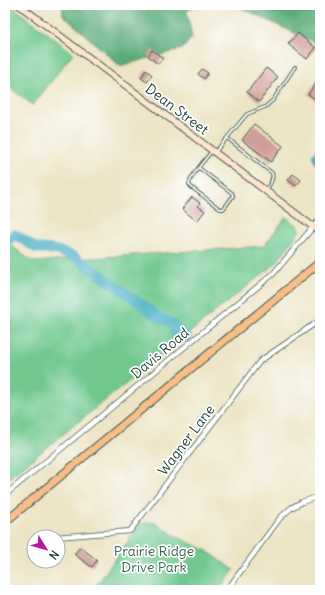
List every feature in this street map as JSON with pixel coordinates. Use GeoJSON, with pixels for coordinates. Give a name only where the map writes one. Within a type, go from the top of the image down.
{"type":"FeatureCollection","features":[{"type":"Feature","properties":{"kind":"main road"},"geometry":{"type":"LineString","coordinates":[[5,522],[320,262]]}},
{"type":"Feature","properties":{"kind":"street","name":"Dean Street"},"geometry":{"type":"LineString","coordinates":[[19,5],[320,232]]}},
{"type":"Feature","properties":{"kind":"street","name":"Davis Road"},"geometry":{"type":"LineString","coordinates":[[5,494],[273,274],[320,219]]}},
{"type":"Feature","properties":{"kind":"street","name":"Wagner Lane"},"geometry":{"type":"LineString","coordinates":[[66,536],[130,531],[260,361],[320,320]]}},
{"type":"Feature","properties":{"kind":"street"},"geometry":{"type":"LineString","coordinates":[[227,590],[280,518],[291,508],[302,502],[320,496]]}},
{"type":"Feature","properties":{"kind":"street"},"geometry":{"type":"LineString","coordinates":[[316,590],[320,585]]}},
{"type":"Feature","properties":{"kind":"lane"},"geometry":{"type":"LineString","coordinates":[[199,168],[232,193],[233,196],[223,209],[191,187],[191,179],[199,168],[247,114],[265,107],[273,100],[295,67]]}},
{"type":"Feature","properties":{"kind":"lane"},"geometry":{"type":"LineString","coordinates":[[227,138],[272,173],[272,181],[266,191]]}},
{"type":"Feature","properties":{"kind":"green space"},"geometry":{"type":"Polygon","coordinates":[[[5,5],[10,5],[73,53],[33,105],[6,85],[5,86],[5,5]]]}},
{"type":"Feature","properties":{"kind":"green space"},"geometry":{"type":"Polygon","coordinates":[[[62,5],[196,5],[187,11],[192,38],[182,49],[120,66],[63,15],[62,5]]]}},
{"type":"Feature","properties":{"kind":"green space"},"geometry":{"type":"Polygon","coordinates":[[[235,5],[316,5],[320,7],[320,45],[235,5]]]}},
{"type":"Feature","properties":{"kind":"green space"},"geometry":{"type":"Polygon","coordinates":[[[286,217],[299,227],[300,230],[276,263],[5,481],[5,241],[33,262],[264,246],[286,217]]]}},
{"type":"Feature","properties":{"kind":"green space","name":"Prairie Ridge Drive Park"},"geometry":{"type":"Polygon","coordinates":[[[148,522],[156,523],[172,534],[207,551],[234,570],[219,590],[93,590],[140,524],[148,522]]]}},
{"type":"Feature","properties":{"kind":"water"},"geometry":{"type":"Polygon","coordinates":[[[320,146],[320,167],[315,164],[312,155],[320,146]]]}},
{"type":"Feature","properties":{"kind":"building"},"geometry":{"type":"Polygon","coordinates":[[[298,33],[316,48],[307,59],[288,44],[298,33]]]}},
{"type":"Feature","properties":{"kind":"building"},"geometry":{"type":"Polygon","coordinates":[[[152,50],[163,58],[158,64],[148,56],[152,50]]]}},
{"type":"Feature","properties":{"kind":"building"},"geometry":{"type":"Polygon","coordinates":[[[266,68],[278,77],[259,102],[247,92],[266,68]]]}},
{"type":"Feature","properties":{"kind":"building"},"geometry":{"type":"Polygon","coordinates":[[[202,69],[208,73],[204,79],[198,74],[202,69]]]}},
{"type":"Feature","properties":{"kind":"building"},"geometry":{"type":"Polygon","coordinates":[[[146,70],[152,75],[147,82],[141,78],[146,70]]]}},
{"type":"Feature","properties":{"kind":"building"},"geometry":{"type":"Polygon","coordinates":[[[320,78],[320,103],[308,94],[320,78]]]}},
{"type":"Feature","properties":{"kind":"building"},"geometry":{"type":"Polygon","coordinates":[[[254,124],[283,146],[271,162],[242,140],[254,124]]]}},
{"type":"Feature","properties":{"kind":"building"},"geometry":{"type":"Polygon","coordinates":[[[293,174],[301,180],[296,186],[288,180],[293,174]]]}},
{"type":"Feature","properties":{"kind":"building"},"geometry":{"type":"Polygon","coordinates":[[[192,197],[200,203],[198,206],[205,211],[197,221],[182,209],[192,197]]]}},
{"type":"Feature","properties":{"kind":"building"},"geometry":{"type":"Polygon","coordinates":[[[80,547],[97,560],[92,567],[74,554],[80,547]]]}},
{"type":"Feature","properties":{"kind":"waterway"},"geometry":{"type":"LineString","coordinates":[[5,244],[14,234],[36,248],[56,250],[75,257],[161,319],[166,320],[173,325],[177,330],[175,333],[176,334],[181,333],[187,337]]}}]}
